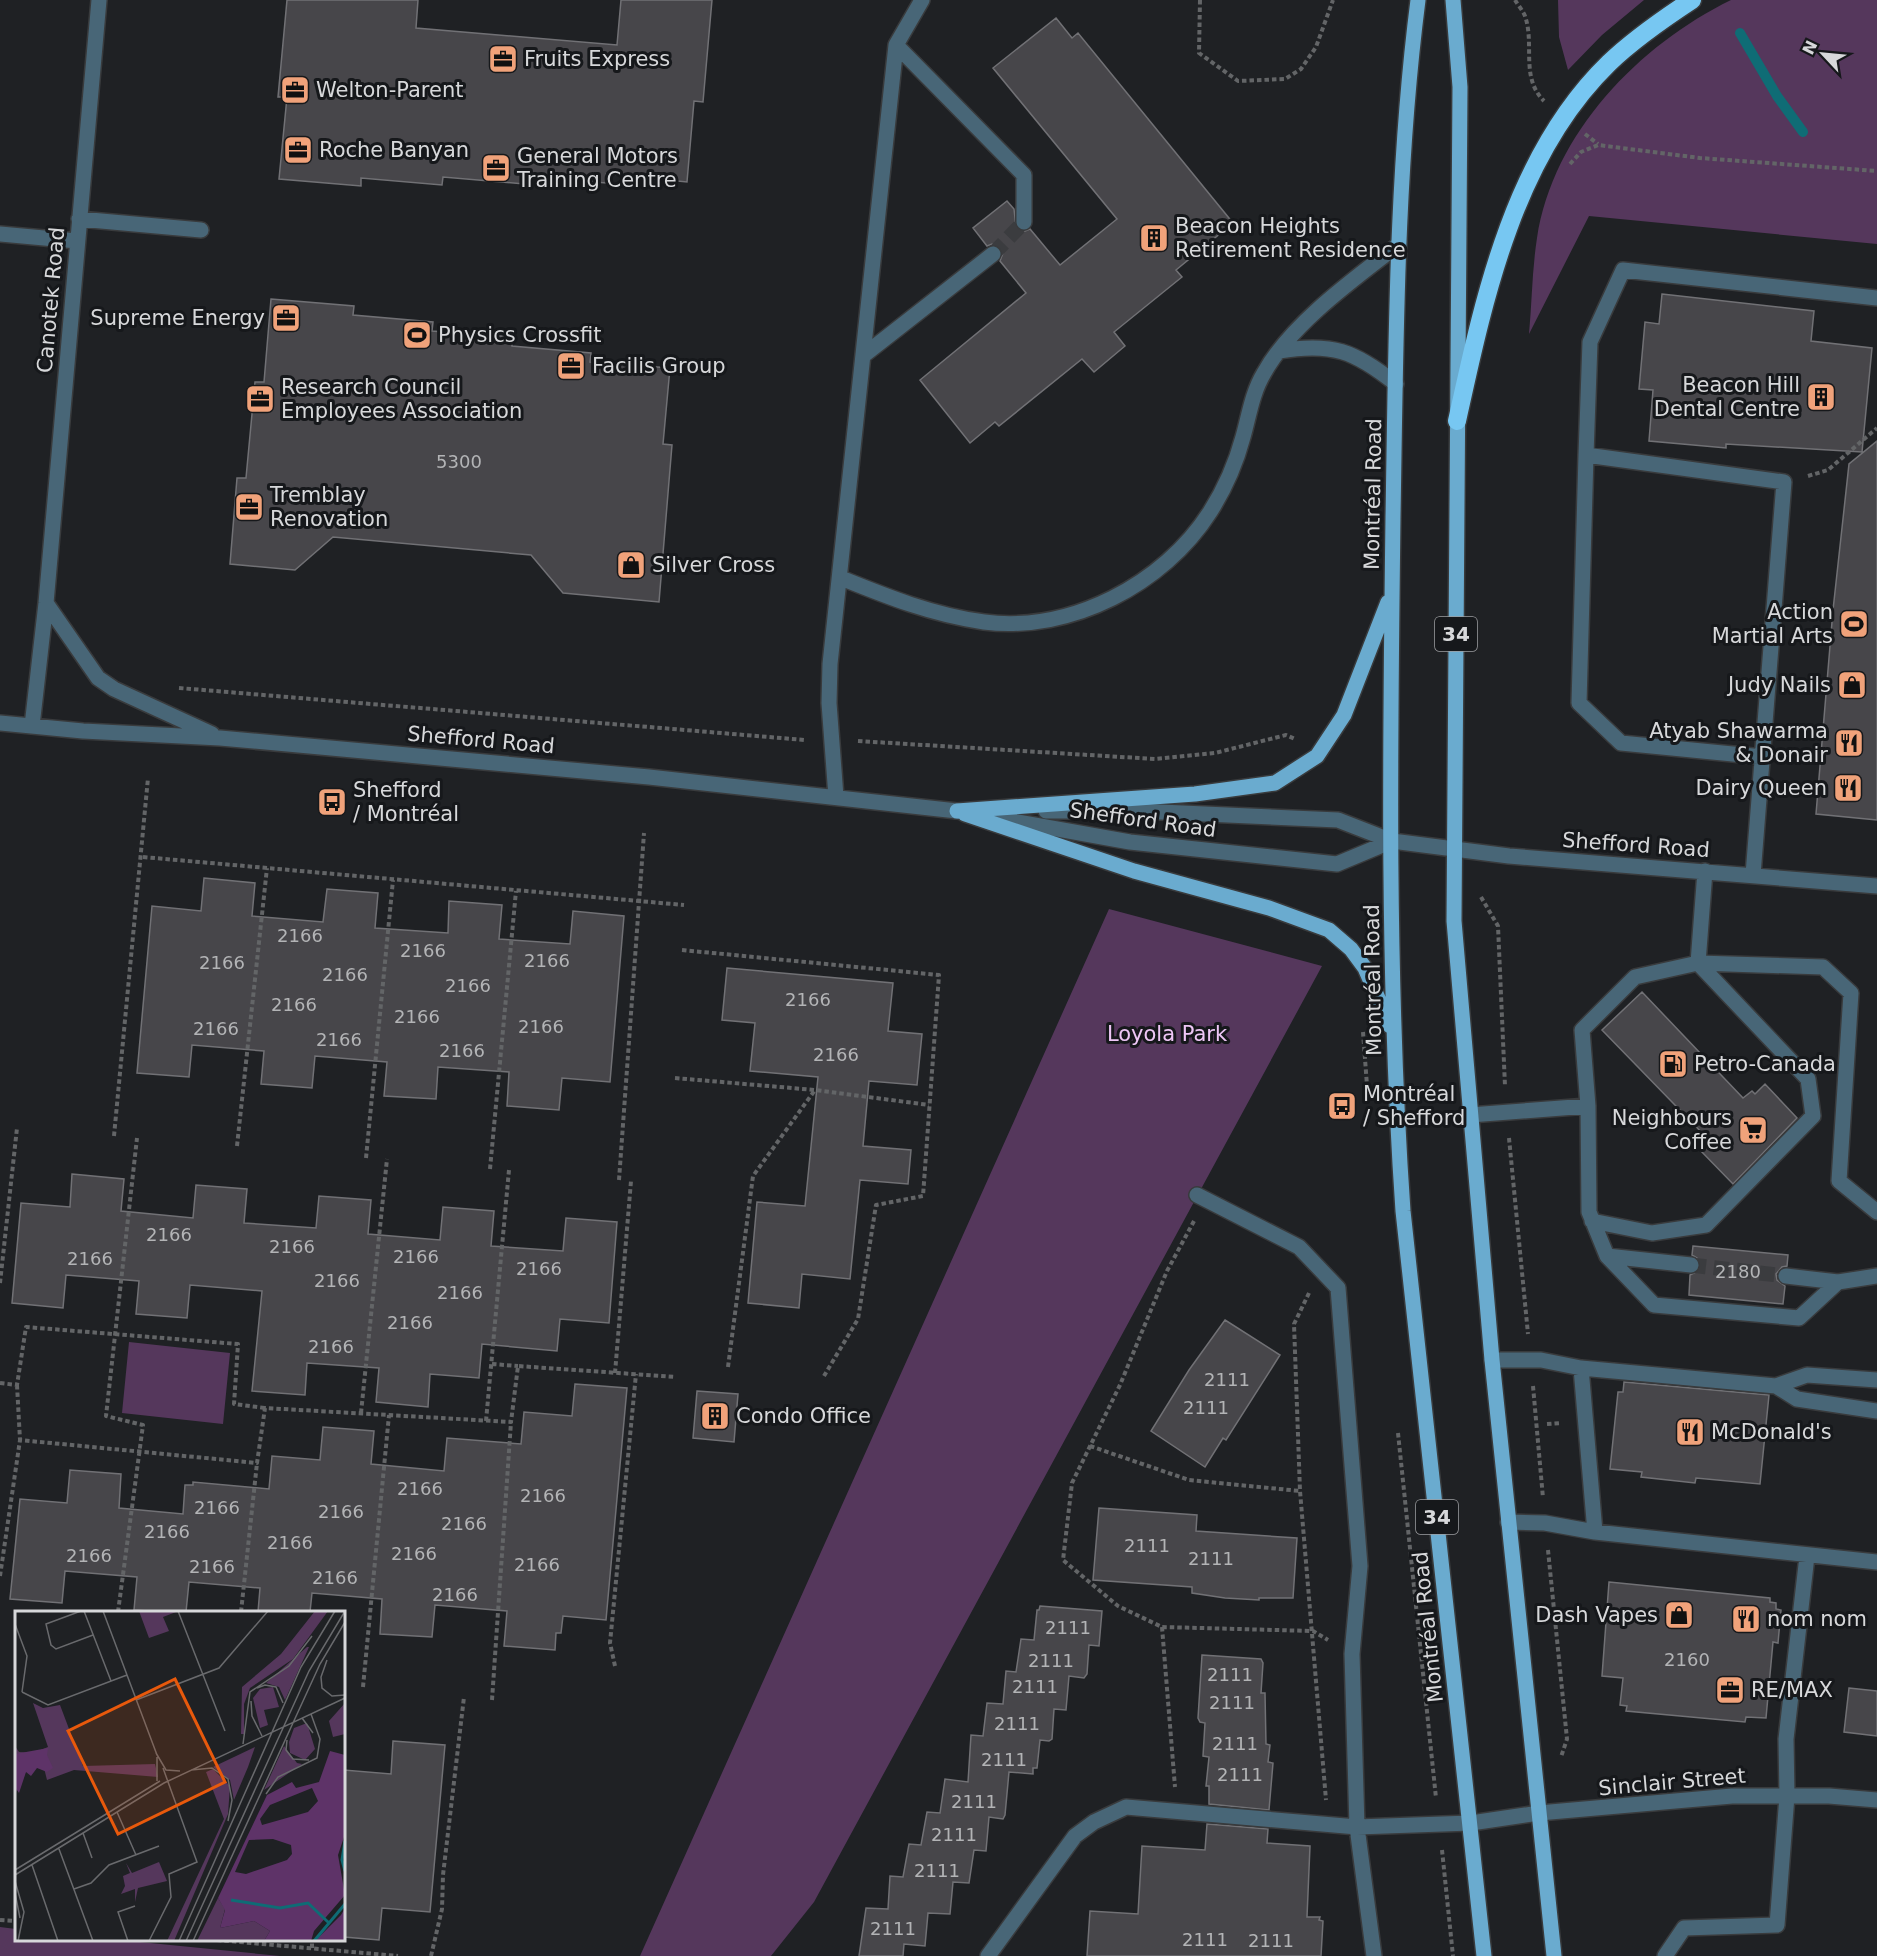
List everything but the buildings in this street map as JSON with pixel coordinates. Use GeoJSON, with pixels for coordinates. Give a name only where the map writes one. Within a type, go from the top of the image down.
{"type":"FeatureCollection","features":[{"type":"Feature","properties":{"kind":"highway"},"geometry":{"type":"LineString","coordinates":[[1457,421],[1482,306],[1504,237],[1531,177],[1579,97],[1608,64],[1652,26],[1692,0]]}},
{"type":"Feature","properties":{"kind":"main road","name":"Montréal Road"},"geometry":{"type":"LineString","coordinates":[[1418,0],[1411,57],[1398,245],[1392,590],[1395,1099],[1403,1211],[1484,1956]]}},
{"type":"Feature","properties":{"kind":"main road","name":"34"},"geometry":{"type":"LineString","coordinates":[[1453,0],[1460,87],[1453,848],[1455,933],[1492,1360],[1554,1956]]}},
{"type":"Feature","properties":{"kind":"main road"},"geometry":{"type":"LineString","coordinates":[[957,811],[1195,794],[1275,783],[1317,756],[1344,715],[1392,590]]}},
{"type":"Feature","properties":{"kind":"main road"},"geometry":{"type":"LineString","coordinates":[[957,811],[1134,871],[1269,908],[1329,930],[1351,949],[1365,968],[1395,1038]]}},
{"type":"Feature","properties":{"kind":"street","name":"Canotek Road"},"geometry":{"type":"LineString","coordinates":[[32,726],[46,603],[99,0]]}},
{"type":"Feature","properties":{"kind":"street"},"geometry":{"type":"LineString","coordinates":[[836,797],[828,703],[830,664],[841,578],[896,45],[922,0]]}},
{"type":"Feature","properties":{"kind":"street"},"geometry":{"type":"LineString","coordinates":[[896,45],[1024,175],[1024,222]]}},
{"type":"Feature","properties":{"kind":"street"},"geometry":{"type":"LineString","coordinates":[[79,219],[201,230]]}},
{"type":"Feature","properties":{"kind":"street"},"geometry":{"type":"LineString","coordinates":[[0,234],[77,242]]}},
{"type":"Feature","properties":{"kind":"street"},"geometry":{"type":"LineString","coordinates":[[841,578],[892,599],[935,613],[986,622],[1033,621],[1067,614],[1117,596],[1152,575],[1185,546],[1210,512],[1229,476],[1242,439],[1251,402],[1263,373],[1279,351],[1329,300],[1398,245]]}},
{"type":"Feature","properties":{"kind":"street"},"geometry":{"type":"LineString","coordinates":[[864,355],[993,254]]}},
{"type":"Feature","properties":{"kind":"street"},"geometry":{"type":"LineString","coordinates":[[1763,758],[1621,743],[1579,703],[1590,342],[1623,270],[1877,298]]}},
{"type":"Feature","properties":{"kind":"street"},"geometry":{"type":"LineString","coordinates":[[1279,351],[1307,346],[1353,353],[1396,384]]}},
{"type":"Feature","properties":{"kind":"street"},"geometry":{"type":"LineString","coordinates":[[1586,455],[1784,482],[1753,875]]}},
{"type":"Feature","properties":{"kind":"street"},"geometry":{"type":"LineString","coordinates":[[46,603],[98,678],[114,689],[220,738]]}},
{"type":"Feature","properties":{"kind":"street","name":"Shefford Road"},"geometry":{"type":"LineString","coordinates":[[0,723],[220,738],[836,797],[957,811],[1130,842],[1336,864],[1392,841]]}},
{"type":"Feature","properties":{"kind":"street","name":"Shefford Road"},"geometry":{"type":"LineString","coordinates":[[957,811],[1137,811],[1338,820],[1392,841],[1509,856],[1877,886]]}},
{"type":"Feature","properties":{"kind":"street"},"geometry":{"type":"LineString","coordinates":[[1592,1221],[1653,1233],[1706,1225],[1813,1116],[1808,1078],[1698,963],[1704,871]]}},
{"type":"Feature","properties":{"kind":"street"},"geometry":{"type":"LineString","coordinates":[[1838,1282],[1799,1318],[1654,1305],[1607,1256],[1588,1212],[1588,1106],[1582,1030],[1635,977],[1698,963],[1822,967],[1851,993],[1839,1181],[1877,1212]]}},
{"type":"Feature","properties":{"kind":"street"},"geometry":{"type":"LineString","coordinates":[[1470,1115],[1588,1106]]}},
{"type":"Feature","properties":{"kind":"street"},"geometry":{"type":"LineString","coordinates":[[1201,1197],[1299,1247],[1338,1288],[1359,1554],[1352,1654],[1357,1827],[1374,1956]]}},
{"type":"Feature","properties":{"kind":"street"},"geometry":{"type":"LineString","coordinates":[[1607,1256],[1691,1265]]}},
{"type":"Feature","properties":{"kind":"street"},"geometry":{"type":"LineString","coordinates":[[1786,1276],[1838,1282],[1877,1276]]}},
{"type":"Feature","properties":{"kind":"street"},"geometry":{"type":"LineString","coordinates":[[1492,1360],[1541,1360],[1581,1368],[1776,1386],[1807,1375],[1877,1380]]}},
{"type":"Feature","properties":{"kind":"street"},"geometry":{"type":"LineString","coordinates":[[1581,1368],[1595,1532]]}},
{"type":"Feature","properties":{"kind":"street"},"geometry":{"type":"LineString","coordinates":[[1776,1386],[1797,1399],[1877,1411]]}},
{"type":"Feature","properties":{"kind":"street"},"geometry":{"type":"LineString","coordinates":[[1508,1522],[1545,1523],[1595,1532],[1877,1562]]}},
{"type":"Feature","properties":{"kind":"street"},"geometry":{"type":"LineString","coordinates":[[1665,1956],[1684,1928],[1777,1925],[1786,1796],[1786,1739],[1807,1556]]}},
{"type":"Feature","properties":{"kind":"street","name":"Sinclair Street"},"geometry":{"type":"LineString","coordinates":[[988,1956],[1075,1836],[1094,1822],[1126,1807],[1357,1827],[1471,1822],[1539,1813],[1732,1796],[1877,1800]]}},
{"type":"Feature","properties":{"kind":"path"},"geometry":{"type":"LineString","coordinates":[[1200,0],[1199,53],[1238,81],[1285,79],[1300,69],[1316,47],[1333,0]]}},
{"type":"Feature","properties":{"kind":"path"},"geometry":{"type":"LineString","coordinates":[[1515,0],[1524,16],[1531,81],[1535,92],[1549,105]]}},
{"type":"Feature","properties":{"kind":"path"},"geometry":{"type":"LineString","coordinates":[[1565,171],[1581,152],[1598,145],[1700,158],[1877,171]]}},
{"type":"Feature","properties":{"kind":"path"},"geometry":{"type":"LineString","coordinates":[[1784,482],[1828,470],[1877,428]]}},
{"type":"Feature","properties":{"kind":"path"},"geometry":{"type":"LineString","coordinates":[[177,687],[832,741],[877,741],[1155,759],[1215,753],[1286,735],[1301,743]]}},
{"type":"Feature","properties":{"kind":"path"},"geometry":{"type":"LineString","coordinates":[[114,1136],[143,857],[148,778]]}},
{"type":"Feature","properties":{"kind":"path"},"geometry":{"type":"LineString","coordinates":[[619,1180],[644,833]]}},
{"type":"Feature","properties":{"kind":"path"},"geometry":{"type":"LineString","coordinates":[[143,857],[684,905]]}},
{"type":"Feature","properties":{"kind":"path"},"geometry":{"type":"LineString","coordinates":[[237,1146],[267,868]]}},
{"type":"Feature","properties":{"kind":"path"},"geometry":{"type":"LineString","coordinates":[[366,1158],[393,880]]}},
{"type":"Feature","properties":{"kind":"path"},"geometry":{"type":"LineString","coordinates":[[490,1169],[516,891]]}},
{"type":"Feature","properties":{"kind":"path"},"geometry":{"type":"LineString","coordinates":[[682,950],[939,975],[922,1196],[876,1205],[858,1320],[824,1376]]}},
{"type":"Feature","properties":{"kind":"path"},"geometry":{"type":"LineString","coordinates":[[675,1078],[815,1090],[929,1105]]}},
{"type":"Feature","properties":{"kind":"path"},"geometry":{"type":"LineString","coordinates":[[728,1367],[753,1176],[815,1090]]}},
{"type":"Feature","properties":{"kind":"path"},"geometry":{"type":"LineString","coordinates":[[0,1283],[17,1128]]}},
{"type":"Feature","properties":{"kind":"path"},"geometry":{"type":"LineString","coordinates":[[118,1611],[143,1425],[106,1416],[137,1138]]}},
{"type":"Feature","properties":{"kind":"path"},"geometry":{"type":"LineString","coordinates":[[362,1413],[387,1160]]}},
{"type":"Feature","properties":{"kind":"path"},"geometry":{"type":"LineString","coordinates":[[486,1421],[509,1170]]}},
{"type":"Feature","properties":{"kind":"path"},"geometry":{"type":"LineString","coordinates":[[615,1373],[631,1181]]}},
{"type":"Feature","properties":{"kind":"path"},"geometry":{"type":"LineString","coordinates":[[1201,1197],[1167,1271],[1120,1385],[1072,1483],[1063,1560],[1118,1606],[1162,1627],[1313,1631],[1352,1654]]}},
{"type":"Feature","properties":{"kind":"path"},"geometry":{"type":"LineString","coordinates":[[1323,1272],[1311,1288],[1293,1324],[1300,1491],[1313,1631],[1326,1825]]}},
{"type":"Feature","properties":{"kind":"path"},"geometry":{"type":"LineString","coordinates":[[0,1576],[20,1440],[16,1385],[26,1327],[115,1336],[238,1344],[234,1404],[265,1408],[511,1422]]}},
{"type":"Feature","properties":{"kind":"path"},"geometry":{"type":"LineString","coordinates":[[492,1364],[676,1377]]}},
{"type":"Feature","properties":{"kind":"path"},"geometry":{"type":"LineString","coordinates":[[492,1700],[511,1422],[518,1366]]}},
{"type":"Feature","properties":{"kind":"path"},"geometry":{"type":"LineString","coordinates":[[615,1666],[610,1643],[636,1374]]}},
{"type":"Feature","properties":{"kind":"path"},"geometry":{"type":"LineString","coordinates":[[0,1383],[16,1385]]}},
{"type":"Feature","properties":{"kind":"path"},"geometry":{"type":"LineString","coordinates":[[241,1611],[265,1408]]}},
{"type":"Feature","properties":{"kind":"path"},"geometry":{"type":"LineString","coordinates":[[363,1687],[389,1415]]}},
{"type":"Feature","properties":{"kind":"path"},"geometry":{"type":"LineString","coordinates":[[20,1440],[257,1463]]}},
{"type":"Feature","properties":{"kind":"path"},"geometry":{"type":"LineString","coordinates":[[1090,1446],[1189,1480],[1300,1491]]}},
{"type":"Feature","properties":{"kind":"path"},"geometry":{"type":"LineString","coordinates":[[1162,1627],[1177,1812]]}},
{"type":"Feature","properties":{"kind":"path"},"geometry":{"type":"LineString","coordinates":[[431,1956],[442,1909],[443,1875],[464,1696]]}},
{"type":"Feature","properties":{"kind":"path"},"geometry":{"type":"LineString","coordinates":[[0,1920],[15,1921]]}},
{"type":"Feature","properties":{"kind":"path"},"geometry":{"type":"LineString","coordinates":[[229,1941],[398,1956]]}},
{"type":"Feature","properties":{"kind":"path"},"geometry":{"type":"LineString","coordinates":[[312,1941],[312,1948]]}},
{"type":"Feature","properties":{"kind":"green space"},"geometry":{"type":"Polygon","coordinates":[[[1558,0],[1644,0],[1602,35],[1568,70],[1559,37],[1558,0]]]}},
{"type":"Feature","properties":{"kind":"green space"},"geometry":{"type":"Polygon","coordinates":[[[1731,0],[1877,0],[1877,244],[1589,216],[1529,334],[1535,250],[1546,199],[1561,163],[1581,128],[1633,67],[1664,41],[1731,0]]]}},
{"type":"Feature","properties":{"kind":"green space","name":"Loyola Park"},"geometry":{"type":"Polygon","coordinates":[[[1109,909],[1322,966],[814,1902],[771,1956],[640,1956],[1109,909]]]}},
{"type":"Feature","properties":{"kind":"green space"},"geometry":{"type":"Polygon","coordinates":[[[129,1342],[230,1353],[223,1424],[122,1413],[129,1342]]]}},
{"type":"Feature","properties":{"kind":"green space"},"geometry":{"type":"Polygon","coordinates":[[[0,1927],[15,1929],[15,1941],[130,1941],[280,1956],[0,1956],[0,1927]]]}},
{"type":"Feature","properties":{"kind":"waterway"},"geometry":{"type":"LineString","coordinates":[[1740,33],[1777,96],[1803,132]]}},
{"type":"Feature","properties":{"kind":"tunnel"},"geometry":{"type":"LineString","coordinates":[[993,254],[1024,222]]}},
{"type":"Feature","properties":{"kind":"tunnel"},"geometry":{"type":"LineString","coordinates":[[1691,1265],[1786,1276]]}},
{"type":"Feature","properties":{"kind":"place","name":"Fruits Express"},"geometry":{"type":"Point","coordinates":[503,59]}},
{"type":"Feature","properties":{"kind":"place","name":"Welton-Parent"},"geometry":{"type":"Point","coordinates":[295,90]}},
{"type":"Feature","properties":{"kind":"place","name":"Roche Banyan"},"geometry":{"type":"Point","coordinates":[298,150]}},
{"type":"Feature","properties":{"kind":"place","name":"General Motors Training Centre"},"geometry":{"type":"Point","coordinates":[496,168]}},
{"type":"Feature","properties":{"kind":"place","name":"Beacon Heights Retirement Residence"},"geometry":{"type":"Point","coordinates":[1154,238]}},
{"type":"Feature","properties":{"kind":"place","name":"Supreme Energy"},"geometry":{"type":"Point","coordinates":[286,318]}},
{"type":"Feature","properties":{"kind":"place","name":"Physics Crossfit"},"geometry":{"type":"Point","coordinates":[417,335]}},
{"type":"Feature","properties":{"kind":"place","name":"Facilis Group"},"geometry":{"type":"Point","coordinates":[571,366]}},
{"type":"Feature","properties":{"kind":"place","name":"Beacon Hill Dental Centre"},"geometry":{"type":"Point","coordinates":[1821,397]}},
{"type":"Feature","properties":{"kind":"place","name":"Research Council Employees Association"},"geometry":{"type":"Point","coordinates":[260,399]}},
{"type":"Feature","properties":{"kind":"place","name":"Tremblay Renovation"},"geometry":{"type":"Point","coordinates":[249,507]}},
{"type":"Feature","properties":{"kind":"place","name":"Silver Cross"},"geometry":{"type":"Point","coordinates":[631,565]}},
{"type":"Feature","properties":{"kind":"place","name":"Action Martial Arts"},"geometry":{"type":"Point","coordinates":[1854,624]}},
{"type":"Feature","properties":{"kind":"place","name":"Judy Nails"},"geometry":{"type":"Point","coordinates":[1852,685]}},
{"type":"Feature","properties":{"kind":"place","name":"Atyab Shawarma & Donair"},"geometry":{"type":"Point","coordinates":[1849,743]}},
{"type":"Feature","properties":{"kind":"place","name":"Dairy Queen"},"geometry":{"type":"Point","coordinates":[1848,788]}},
{"type":"Feature","properties":{"kind":"place","name":"Shefford / Montréal"},"geometry":{"type":"Point","coordinates":[332,802]}},
{"type":"Feature","properties":{"kind":"place","name":"Petro-Canada"},"geometry":{"type":"Point","coordinates":[1673,1064]}},
{"type":"Feature","properties":{"kind":"place","name":"Montréal / Shefford"},"geometry":{"type":"Point","coordinates":[1342,1106]}},
{"type":"Feature","properties":{"kind":"place","name":"Neighbours Coffee"},"geometry":{"type":"Point","coordinates":[1753,1130]}},
{"type":"Feature","properties":{"kind":"place","name":"Condo Office"},"geometry":{"type":"Point","coordinates":[715,1416]}},
{"type":"Feature","properties":{"kind":"place","name":"McDonald's"},"geometry":{"type":"Point","coordinates":[1690,1432]}},
{"type":"Feature","properties":{"kind":"place","name":"Dash Vapes"},"geometry":{"type":"Point","coordinates":[1679,1615]}},
{"type":"Feature","properties":{"kind":"place","name":"nom nom"},"geometry":{"type":"Point","coordinates":[1746,1619]}},
{"type":"Feature","properties":{"kind":"place","name":"RE/MAX"},"geometry":{"type":"Point","coordinates":[1730,1690]}}]}
